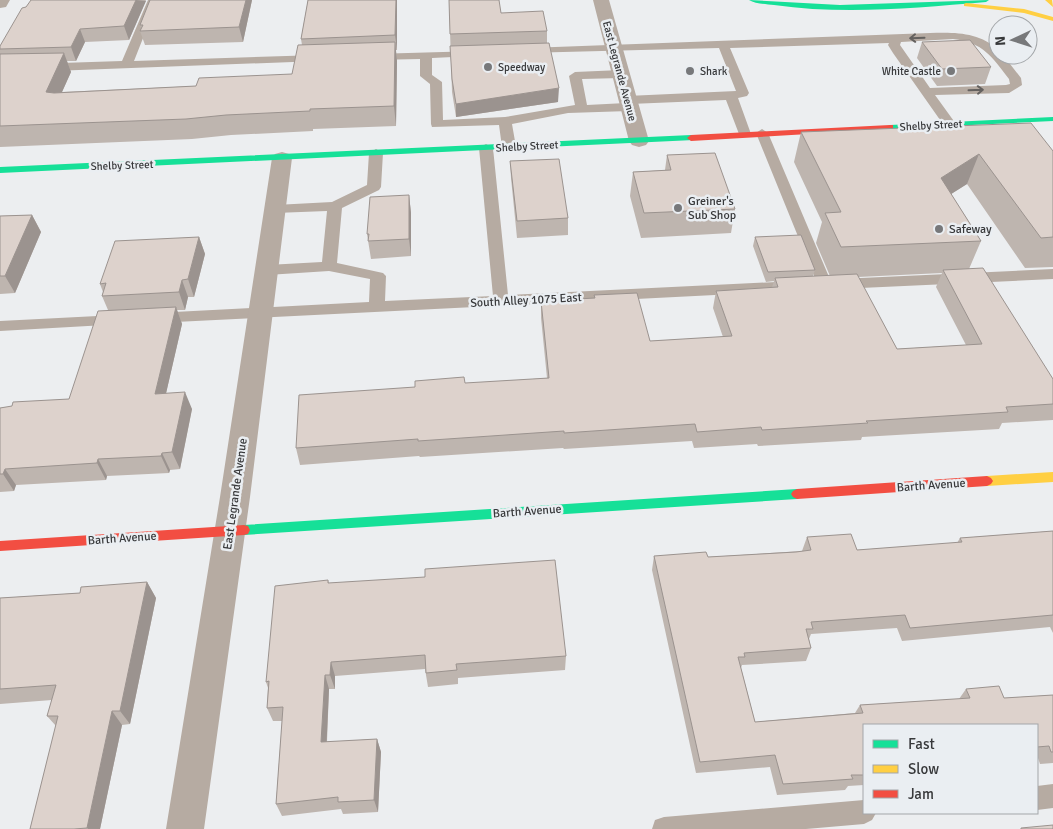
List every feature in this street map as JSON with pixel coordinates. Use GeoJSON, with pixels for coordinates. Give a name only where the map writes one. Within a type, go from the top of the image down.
{"type":"FeatureCollection","features":[{"type":"Feature","properties":{"kind":"main road"},"geometry":{"type":"LineString","coordinates":[[752,0],[810,7],[980,5],[1006,8],[1053,19]]}},
{"type":"Feature","properties":{"kind":"main road"},"geometry":{"type":"LineString","coordinates":[[944,4],[986,0]]}},
{"type":"Feature","properties":{"kind":"main road"},"geometry":{"type":"LineString","coordinates":[[1048,0],[1053,5]]}},
{"type":"Feature","properties":{"kind":"main road","name":"Shelby Street"},"geometry":{"type":"LineString","coordinates":[[0,170],[638,141],[1053,119]]}},
{"type":"Feature","properties":{"kind":"main road","name":"Barth Avenue"},"geometry":{"type":"LineString","coordinates":[[0,546],[1053,477]]}},
{"type":"Feature","properties":{"kind":"street","name":"East Legrande Avenue"},"geometry":{"type":"LineString","coordinates":[[601,0],[638,141]]}},
{"type":"Feature","properties":{"kind":"street","name":"East Legrande Avenue"},"geometry":{"type":"LineString","coordinates":[[185,829],[230,531],[282,158]]}},
{"type":"Feature","properties":{"kind":"lane"},"geometry":{"type":"LineString","coordinates":[[126,65],[153,0]]}},
{"type":"Feature","properties":{"kind":"lane"},"geometry":{"type":"LineString","coordinates":[[515,52],[961,36],[974,39],[986,45],[1015,78],[1016,85],[1009,89],[927,92]]}},
{"type":"Feature","properties":{"kind":"lane"},"geometry":{"type":"LineString","coordinates":[[897,39],[894,45],[950,124]]}},
{"type":"Feature","properties":{"kind":"lane"},"geometry":{"type":"LineString","coordinates":[[426,55],[426,76],[436,82],[437,124],[505,121],[568,109],[731,96],[743,93],[724,45]]}},
{"type":"Feature","properties":{"kind":"lane"},"geometry":{"type":"LineString","coordinates":[[358,57],[485,53]]}},
{"type":"Feature","properties":{"kind":"lane"},"geometry":{"type":"LineString","coordinates":[[0,69],[329,58]]}},
{"type":"Feature","properties":{"kind":"lane"},"geometry":{"type":"LineString","coordinates":[[582,108],[575,76],[621,74]]}},
{"type":"Feature","properties":{"kind":"lane"},"geometry":{"type":"LineString","coordinates":[[731,96],[745,134]]}},
{"type":"Feature","properties":{"kind":"lane"},"geometry":{"type":"LineString","coordinates":[[505,121],[509,147]]}},
{"type":"Feature","properties":{"kind":"lane"},"geometry":{"type":"LineString","coordinates":[[1006,121],[1016,133]]}},
{"type":"Feature","properties":{"kind":"lane"},"geometry":{"type":"LineString","coordinates":[[762,133],[824,284]]}},
{"type":"Feature","properties":{"kind":"lane"},"geometry":{"type":"LineString","coordinates":[[486,148],[501,301]]}},
{"type":"Feature","properties":{"kind":"lane"},"geometry":{"type":"LineString","coordinates":[[275,209],[335,206],[374,187],[376,153]]}},
{"type":"Feature","properties":{"kind":"lane"},"geometry":{"type":"LineString","coordinates":[[330,266],[335,206]]}},
{"type":"Feature","properties":{"kind":"lane"},"geometry":{"type":"LineString","coordinates":[[267,270],[330,266],[378,276],[377,308]]}},
{"type":"Feature","properties":{"kind":"lane","name":"South Alley 1075 East"},"geometry":{"type":"LineString","coordinates":[[0,326],[1053,274]]}},
{"type":"Feature","properties":{"kind":"lane"},"geometry":{"type":"LineString","coordinates":[[1038,798],[1053,796]]}},
{"type":"Feature","properties":{"kind":"lane"},"geometry":{"type":"LineString","coordinates":[[664,829],[863,812]]}},
{"type":"Feature","properties":{"kind":"building"},"geometry":{"type":"Polygon","coordinates":[[[31,0],[136,0],[124,26],[80,29],[71,47],[0,49],[22,8],[26,7],[31,0]]]}},
{"type":"Feature","properties":{"kind":"building"},"geometry":{"type":"Polygon","coordinates":[[[150,0],[246,0],[239,27],[140,31],[143,25],[140,25],[150,0]]]}},
{"type":"Feature","properties":{"kind":"building"},"geometry":{"type":"Polygon","coordinates":[[[308,0],[396,0],[395,35],[301,39],[308,0]]]}},
{"type":"Feature","properties":{"kind":"building"},"geometry":{"type":"Polygon","coordinates":[[[449,0],[499,0],[501,13],[543,11],[547,31],[450,34],[449,0]]]}},
{"type":"Feature","properties":{"kind":"building"},"geometry":{"type":"Polygon","coordinates":[[[970,40],[991,67],[942,69],[922,42],[970,40]]]}},
{"type":"Feature","properties":{"kind":"building"},"geometry":{"type":"Polygon","coordinates":[[[395,42],[394,106],[310,109],[310,111],[186,119],[0,126],[0,54],[64,53],[46,92],[54,93],[196,86],[199,78],[292,74],[298,45],[395,42]]]}},
{"type":"Feature","properties":{"kind":"building"},"geometry":{"type":"Polygon","coordinates":[[[549,43],[559,88],[456,104],[450,46],[549,43]]]}},
{"type":"Feature","properties":{"kind":"building"},"geometry":{"type":"Polygon","coordinates":[[[1031,123],[1053,151],[1053,237],[1041,238],[979,154],[941,178],[981,241],[841,247],[825,213],[841,212],[801,132],[1031,123]]]}},
{"type":"Feature","properties":{"kind":"building"},"geometry":{"type":"Polygon","coordinates":[[[715,153],[735,209],[644,213],[633,172],[671,170],[667,155],[715,153]]]}},
{"type":"Feature","properties":{"kind":"building"},"geometry":{"type":"Polygon","coordinates":[[[559,159],[568,218],[517,221],[510,161],[559,159]]]}},
{"type":"Feature","properties":{"kind":"building"},"geometry":{"type":"Polygon","coordinates":[[[409,195],[409,239],[368,241],[370,197],[409,195]]]}},
{"type":"Feature","properties":{"kind":"building"},"geometry":{"type":"Polygon","coordinates":[[[32,215],[5,276],[0,276],[0,216],[32,215]]]}},
{"type":"Feature","properties":{"kind":"building"},"geometry":{"type":"Polygon","coordinates":[[[801,235],[815,270],[768,272],[755,237],[801,235]]]}},
{"type":"Feature","properties":{"kind":"building"},"geometry":{"type":"Polygon","coordinates":[[[199,237],[188,279],[182,280],[179,292],[102,296],[106,283],[100,284],[115,241],[199,237]]]}},
{"type":"Feature","properties":{"kind":"building"},"geometry":{"type":"Polygon","coordinates":[[[983,268],[1053,379],[1053,404],[1006,407],[1008,412],[762,430],[761,427],[697,432],[695,424],[418,441],[418,439],[296,448],[299,395],[415,387],[415,381],[464,377],[465,383],[549,378],[541,301],[595,298],[594,295],[637,293],[650,341],[732,336],[716,291],[778,287],[775,278],[857,274],[897,349],[982,344],[943,270],[983,268]]]}},
{"type":"Feature","properties":{"kind":"building"},"geometry":{"type":"Polygon","coordinates":[[[176,307],[155,394],[185,392],[172,452],[162,453],[161,456],[98,459],[97,463],[5,469],[3,474],[0,474],[0,408],[12,406],[13,402],[69,399],[98,311],[176,307]]]}},
{"type":"Feature","properties":{"kind":"building"},"geometry":{"type":"Polygon","coordinates":[[[1053,531],[1053,615],[910,628],[905,615],[811,622],[813,629],[806,629],[811,648],[744,653],[745,657],[738,657],[755,722],[863,713],[860,705],[970,698],[966,689],[999,686],[1004,698],[1053,695],[1053,752],[1051,752],[1049,746],[1038,747],[1038,724],[863,724],[863,775],[851,775],[853,779],[783,784],[775,755],[700,762],[654,556],[706,552],[708,557],[796,552],[811,550],[807,537],[851,534],[857,550],[962,542],[960,538],[1053,531]]]}},
{"type":"Feature","properties":{"kind":"building"},"geometry":{"type":"Polygon","coordinates":[[[555,560],[566,656],[456,664],[457,670],[426,673],[425,655],[331,662],[330,675],[325,675],[321,742],[377,739],[374,800],[338,802],[338,797],[276,804],[283,707],[267,708],[269,681],[266,682],[275,586],[328,580],[328,583],[425,577],[425,569],[555,560]]]}},
{"type":"Feature","properties":{"kind":"building"},"geometry":{"type":"Polygon","coordinates":[[[147,582],[120,711],[112,711],[87,828],[30,829],[58,716],[47,716],[56,685],[0,689],[0,598],[80,593],[81,587],[147,582]]]}},
{"type":"Feature","properties":{"kind":"building"},"geometry":{"type":"Polygon","coordinates":[[[1053,825],[1053,829],[1021,829],[1021,828],[1053,825]]]}},
{"type":"Feature","properties":{"kind":"traffic: fast"},"geometry":{"type":"LineString","coordinates":[[752,0],[840,8],[898,7],[986,0]]}},
{"type":"Feature","properties":{"kind":"traffic: fast"},"geometry":{"type":"LineString","coordinates":[[890,127],[1053,119]]}},
{"type":"Feature","properties":{"kind":"traffic: fast"},"geometry":{"type":"LineString","coordinates":[[0,170],[691,138]]}},
{"type":"Feature","properties":{"kind":"traffic: fast"},"geometry":{"type":"LineString","coordinates":[[244,530],[797,494]]}},
{"type":"Feature","properties":{"kind":"traffic: slow"},"geometry":{"type":"LineString","coordinates":[[1048,0],[1053,5]]}},
{"type":"Feature","properties":{"kind":"traffic: slow"},"geometry":{"type":"LineString","coordinates":[[966,5],[1024,11],[1053,19]]}},
{"type":"Feature","properties":{"kind":"traffic: slow"},"geometry":{"type":"LineString","coordinates":[[987,481],[1053,477]]}},
{"type":"Feature","properties":{"kind":"traffic: jam"},"geometry":{"type":"LineString","coordinates":[[691,138],[890,127]]}},
{"type":"Feature","properties":{"kind":"traffic: jam"},"geometry":{"type":"LineString","coordinates":[[797,494],[987,481]]}},
{"type":"Feature","properties":{"kind":"traffic: jam"},"geometry":{"type":"LineString","coordinates":[[0,546],[244,530]]}},
{"type":"Feature","properties":{"kind":"place","name":"Speedway"},"geometry":{"type":"Point","coordinates":[488,67]}},
{"type":"Feature","properties":{"kind":"place","name":"Shark"},"geometry":{"type":"Point","coordinates":[690,71]}},
{"type":"Feature","properties":{"kind":"place","name":"White Castle"},"geometry":{"type":"Point","coordinates":[951,71]}},
{"type":"Feature","properties":{"kind":"place","name":"Greiner's Sub Shop"},"geometry":{"type":"Point","coordinates":[678,208]}},
{"type":"Feature","properties":{"kind":"place","name":"Safeway"},"geometry":{"type":"Point","coordinates":[939,229]}}]}
